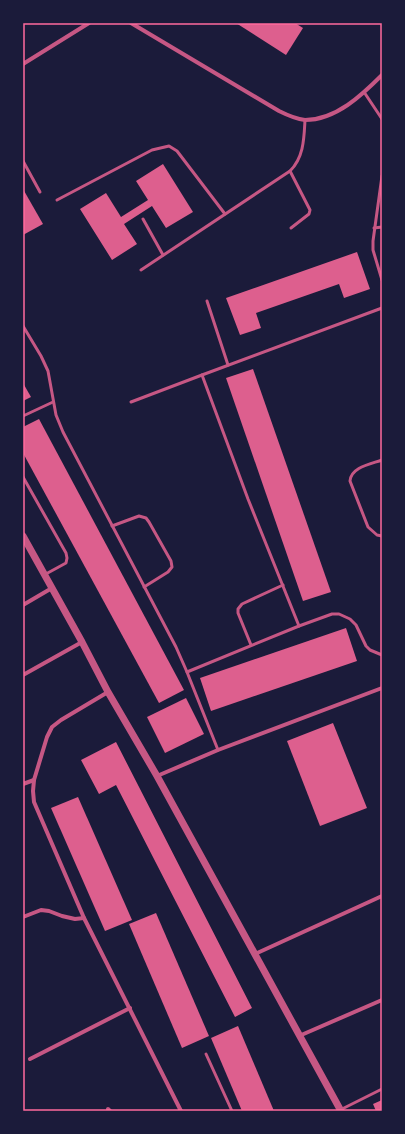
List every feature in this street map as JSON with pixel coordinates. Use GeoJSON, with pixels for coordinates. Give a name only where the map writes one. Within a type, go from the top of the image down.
{"type":"FeatureCollection","features":[{"type":"Feature","properties":{"kind":"street"},"geometry":{"type":"LineString","coordinates":[[23,64],[89,23]]}},
{"type":"Feature","properties":{"kind":"street"},"geometry":{"type":"LineString","coordinates":[[131,23],[279,111],[294,118],[305,120],[320,118],[343,108],[364,92],[382,75]]}},
{"type":"Feature","properties":{"kind":"street"},"geometry":{"type":"LineString","coordinates":[[23,536],[108,692],[157,776],[341,1110]]}},
{"type":"Feature","properties":{"kind":"street"},"geometry":{"type":"LineString","coordinates":[[23,605],[52,588]]}},
{"type":"Feature","properties":{"kind":"street"},"geometry":{"type":"LineString","coordinates":[[23,675],[82,642]]}},
{"type":"Feature","properties":{"kind":"street"},"geometry":{"type":"LineString","coordinates":[[157,776],[218,750],[382,688]]}},
{"type":"Feature","properties":{"kind":"street"},"geometry":{"type":"LineString","coordinates":[[108,692],[52,727],[47,737],[34,780],[34,802],[84,918],[181,1111]]}},
{"type":"Feature","properties":{"kind":"street"},"geometry":{"type":"LineString","coordinates":[[23,784],[34,780]]}},
{"type":"Feature","properties":{"kind":"street"},"geometry":{"type":"LineString","coordinates":[[255,954],[382,896]]}},
{"type":"Feature","properties":{"kind":"street"},"geometry":{"type":"LineString","coordinates":[[23,917],[41,910],[75,919],[84,918]]}},
{"type":"Feature","properties":{"kind":"street"},"geometry":{"type":"LineString","coordinates":[[299,1036],[382,1000]]}},
{"type":"Feature","properties":{"kind":"street"},"geometry":{"type":"LineString","coordinates":[[30,1059],[130,1008]]}},
{"type":"Feature","properties":{"kind":"lane"},"geometry":{"type":"LineString","coordinates":[[364,92],[382,119]]}},
{"type":"Feature","properties":{"kind":"lane"},"geometry":{"type":"LineString","coordinates":[[141,270],[296,166],[301,152],[305,120]]}},
{"type":"Feature","properties":{"kind":"lane"},"geometry":{"type":"LineString","coordinates":[[57,200],[152,150],[169,146],[177,151],[225,214]]}},
{"type":"Feature","properties":{"kind":"lane"},"geometry":{"type":"LineString","coordinates":[[23,161],[40,192]]}},
{"type":"Feature","properties":{"kind":"lane"},"geometry":{"type":"LineString","coordinates":[[290,171],[310,210],[309,214],[291,228]]}},
{"type":"Feature","properties":{"kind":"lane"},"geometry":{"type":"LineString","coordinates":[[382,176],[374,228],[373,250],[382,280]]}},
{"type":"Feature","properties":{"kind":"lane"},"geometry":{"type":"LineString","coordinates":[[143,219],[163,255]]}},
{"type":"Feature","properties":{"kind":"lane"},"geometry":{"type":"LineString","coordinates":[[374,228],[382,227]]}},
{"type":"Feature","properties":{"kind":"lane"},"geometry":{"type":"LineString","coordinates":[[207,301],[228,365]]}},
{"type":"Feature","properties":{"kind":"lane"},"geometry":{"type":"LineString","coordinates":[[132,402],[382,308]]}},
{"type":"Feature","properties":{"kind":"lane"},"geometry":{"type":"LineString","coordinates":[[23,326],[48,371],[56,415],[63,432],[176,647],[218,750]]}},
{"type":"Feature","properties":{"kind":"lane"},"geometry":{"type":"LineString","coordinates":[[202,375],[248,499],[300,626]]}},
{"type":"Feature","properties":{"kind":"lane"},"geometry":{"type":"LineString","coordinates":[[23,416],[53,402]]}},
{"type":"Feature","properties":{"kind":"lane"},"geometry":{"type":"LineString","coordinates":[[382,460],[355,471],[351,476],[350,481],[368,527],[377,535],[382,536]]}},
{"type":"Feature","properties":{"kind":"lane"},"geometry":{"type":"LineString","coordinates":[[23,477],[66,553],[66,563],[44,574]]}},
{"type":"Feature","properties":{"kind":"lane"},"geometry":{"type":"LineString","coordinates":[[112,526],[139,516],[146,518],[171,561],[172,567],[168,572],[144,587]]}},
{"type":"Feature","properties":{"kind":"lane"},"geometry":{"type":"LineString","coordinates":[[251,646],[238,613],[238,609],[242,604],[283,585]]}},
{"type":"Feature","properties":{"kind":"lane"},"geometry":{"type":"LineString","coordinates":[[187,672],[332,614],[339,614],[356,625],[366,646],[370,650],[382,656]]}},
{"type":"Feature","properties":{"kind":"lane"},"geometry":{"type":"LineString","coordinates":[[206,1054],[232,1111]]}},
{"type":"Feature","properties":{"kind":"lane"},"geometry":{"type":"LineString","coordinates":[[341,1110],[382,1088]]}},
{"type":"Feature","properties":{"kind":"building"},"geometry":{"type":"Polygon","coordinates":[[[236,23],[295,23],[303,28],[286,55],[236,23]]]}},
{"type":"Feature","properties":{"kind":"building"},"geometry":{"type":"Polygon","coordinates":[[[163,164],[193,212],[166,228],[152,206],[124,224],[137,244],[112,260],[80,209],[106,193],[121,217],[148,200],[136,181],[163,164]]]}},
{"type":"Feature","properties":{"kind":"building"},"geometry":{"type":"Polygon","coordinates":[[[23,189],[43,224],[23,235],[23,189]]]}},
{"type":"Feature","properties":{"kind":"building"},"geometry":{"type":"Polygon","coordinates":[[[357,252],[370,289],[344,298],[339,284],[256,313],[261,328],[240,335],[226,298],[357,252]]]}},
{"type":"Feature","properties":{"kind":"building"},"geometry":{"type":"Polygon","coordinates":[[[253,369],[331,592],[303,601],[226,378],[253,369]]]}},
{"type":"Feature","properties":{"kind":"building"},"geometry":{"type":"Polygon","coordinates":[[[23,383],[31,397],[23,401],[23,383]]]}},
{"type":"Feature","properties":{"kind":"building"},"geometry":{"type":"Polygon","coordinates":[[[39,419],[184,690],[159,703],[23,453],[23,427],[39,419]]]}},
{"type":"Feature","properties":{"kind":"building"},"geometry":{"type":"Polygon","coordinates":[[[346,628],[357,661],[211,711],[200,678],[346,628]]]}},
{"type":"Feature","properties":{"kind":"building"},"geometry":{"type":"Polygon","coordinates":[[[186,698],[204,734],[165,753],[147,717],[186,698]]]}},
{"type":"Feature","properties":{"kind":"building"},"geometry":{"type":"Polygon","coordinates":[[[333,723],[367,808],[320,826],[287,741],[333,723]]]}},
{"type":"Feature","properties":{"kind":"building"},"geometry":{"type":"Polygon","coordinates":[[[116,742],[252,1008],[235,1017],[116,785],[99,794],[81,760],[116,742]]]}},
{"type":"Feature","properties":{"kind":"building"},"geometry":{"type":"Polygon","coordinates":[[[78,797],[132,920],[105,931],[51,808],[78,797]]]}},
{"type":"Feature","properties":{"kind":"building"},"geometry":{"type":"Polygon","coordinates":[[[156,913],[209,1036],[182,1048],[129,924],[156,913]]]}},
{"type":"Feature","properties":{"kind":"building"},"geometry":{"type":"Polygon","coordinates":[[[238,1026],[274,1111],[242,1111],[211,1038],[238,1026]]]}},
{"type":"Feature","properties":{"kind":"building"},"geometry":{"type":"Polygon","coordinates":[[[382,1100],[382,1111],[376,1111],[373,1104],[382,1100]]]}}]}
